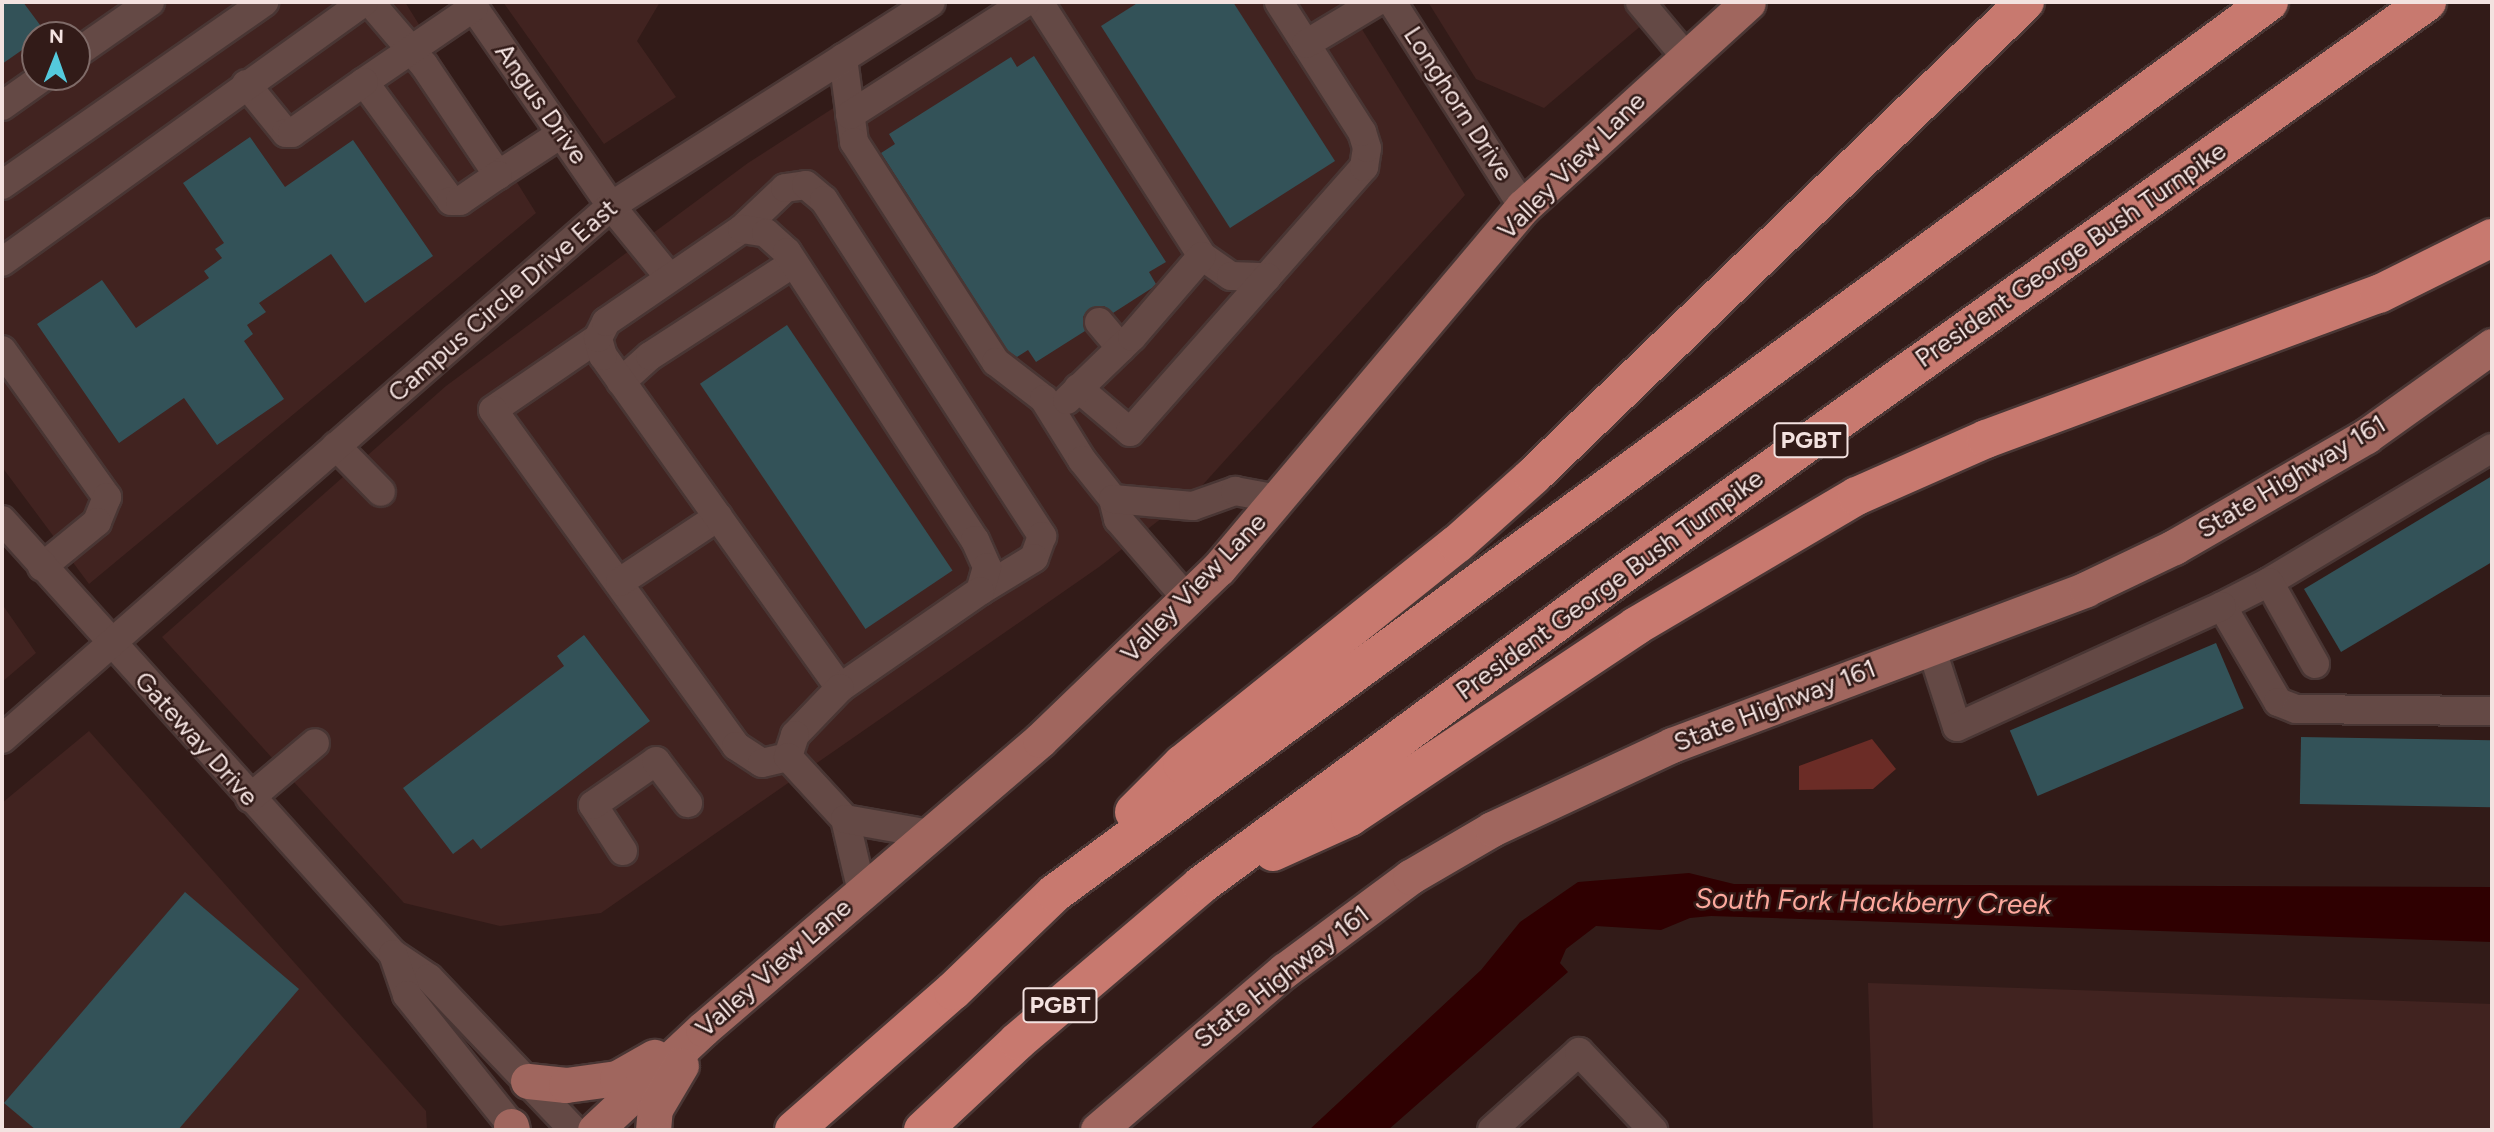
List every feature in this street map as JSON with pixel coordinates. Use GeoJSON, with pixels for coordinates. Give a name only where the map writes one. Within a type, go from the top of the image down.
{"type":"FeatureCollection","features":[{"type":"Feature","properties":{"kind":"highway"},"geometry":{"type":"LineString","coordinates":[[794,1130],[953,991],[1055,893],[1182,764],[1457,544],[1533,476],[2025,2]]}},
{"type":"Feature","properties":{"kind":"highway"},"geometry":{"type":"LineString","coordinates":[[1055,893],[2269,2]]}},
{"type":"Feature","properties":{"kind":"highway","name":"President George Bush Turnpike"},"geometry":{"type":"LineString","coordinates":[[923,1130],[1018,1041],[1201,885],[1605,587],[2427,2]]}},
{"type":"Feature","properties":{"kind":"highway"},"geometry":{"type":"LineString","coordinates":[[1201,885],[1350,817],[1648,619],[1857,496],[1986,439],[2379,294],[2492,238]]}},
{"type":"Feature","properties":{"kind":"main road","name":"Valley View Lane"},"geometry":{"type":"LineString","coordinates":[[595,1130],[703,1029],[1040,740],[1187,599],[1279,499],[1524,207],[1748,2]]}},
{"type":"Feature","properties":{"kind":"main road","name":"State Highway 161"},"geometry":{"type":"LineString","coordinates":[[1098,1130],[1285,970],[1422,870],[1503,824],[1672,745],[2086,589],[2174,547],[2268,497],[2366,436],[2492,346]]}},
{"type":"Feature","properties":{"kind":"main road"},"geometry":{"type":"LineString","coordinates":[[528,1081],[566,1085],[617,1079],[703,1029]]}},
{"type":"Feature","properties":{"kind":"main road"},"geometry":{"type":"LineString","coordinates":[[653,1130],[655,1109],[703,1029]]}},
{"type":"Feature","properties":{"kind":"street"},"geometry":{"type":"LineString","coordinates":[[91,43],[150,2]]}},
{"type":"Feature","properties":{"kind":"street"},"geometry":{"type":"LineString","coordinates":[[2,185],[264,2]]}},
{"type":"Feature","properties":{"kind":"street"},"geometry":{"type":"LineString","coordinates":[[2,262],[246,84],[364,2]]}},
{"type":"Feature","properties":{"kind":"street"},"geometry":{"type":"LineString","coordinates":[[370,2],[409,47],[498,175]]}},
{"type":"Feature","properties":{"kind":"street","name":"Campus Circle Drive East"},"geometry":{"type":"LineString","coordinates":[[2,738],[611,206],[931,2]]}},
{"type":"Feature","properties":{"kind":"street"},"geometry":{"type":"LineString","coordinates":[[850,115],[1026,2]]}},
{"type":"Feature","properties":{"kind":"street"},"geometry":{"type":"LineString","coordinates":[[1040,2],[1202,256],[1231,276],[1267,277]]}},
{"type":"Feature","properties":{"kind":"street"},"geometry":{"type":"LineString","coordinates":[[1078,388],[1130,432],[1364,167],[1367,148],[1362,132],[1279,2]]}},
{"type":"Feature","properties":{"kind":"street"},"geometry":{"type":"LineString","coordinates":[[1306,44],[1376,2]]}},
{"type":"Feature","properties":{"kind":"street","name":"Longhorn Drive"},"geometry":{"type":"LineString","coordinates":[[1392,2],[1524,207]]}},
{"type":"Feature","properties":{"kind":"street"},"geometry":{"type":"LineString","coordinates":[[1640,2],[1686,57]]}},
{"type":"Feature","properties":{"kind":"street"},"geometry":{"type":"LineString","coordinates":[[246,84],[286,133],[292,133],[472,4]]}},
{"type":"Feature","properties":{"kind":"street","name":"Angus Drive"},"geometry":{"type":"LineString","coordinates":[[472,4],[611,206],[668,276]]}},
{"type":"Feature","properties":{"kind":"street"},"geometry":{"type":"LineString","coordinates":[[843,58],[853,142],[996,362],[1044,399],[1113,499],[1118,519],[1187,599]]}},
{"type":"Feature","properties":{"kind":"street"},"geometry":{"type":"LineString","coordinates":[[364,82],[451,201],[460,201],[561,134]]}},
{"type":"Feature","properties":{"kind":"street"},"geometry":{"type":"LineString","coordinates":[[2,106],[23,91]]}},
{"type":"Feature","properties":{"kind":"street"},"geometry":{"type":"LineString","coordinates":[[806,186],[824,200],[1042,537],[1034,558],[980,591],[840,688],[795,736],[788,757],[762,763],[737,746],[493,410],[598,338],[606,322],[668,276],[742,229],[785,188],[806,186]]}},
{"type":"Feature","properties":{"kind":"street"},"geometry":{"type":"LineString","coordinates":[[742,229],[766,233],[794,263],[975,540],[987,567],[980,591]]}},
{"type":"Feature","properties":{"kind":"street"},"geometry":{"type":"LineString","coordinates":[[1052,414],[1121,348],[1202,256]]}},
{"type":"Feature","properties":{"kind":"street"},"geometry":{"type":"LineString","coordinates":[[621,382],[650,356],[794,263]]}},
{"type":"Feature","properties":{"kind":"street"},"geometry":{"type":"LineString","coordinates":[[1099,322],[1121,348]]}},
{"type":"Feature","properties":{"kind":"street"},"geometry":{"type":"LineString","coordinates":[[598,338],[603,356],[840,688]]}},
{"type":"Feature","properties":{"kind":"street"},"geometry":{"type":"LineString","coordinates":[[2,350],[107,497],[97,522],[42,567]]}},
{"type":"Feature","properties":{"kind":"street"},"geometry":{"type":"LineString","coordinates":[[335,446],[381,492]]}},
{"type":"Feature","properties":{"kind":"street"},"geometry":{"type":"LineString","coordinates":[[1931,647],[1958,727],[2269,582],[2492,448]]}},
{"type":"Feature","properties":{"kind":"street"},"geometry":{"type":"LineString","coordinates":[[1113,499],[1193,506],[1235,491],[1279,499]]}},
{"type":"Feature","properties":{"kind":"street"},"geometry":{"type":"LineString","coordinates":[[620,582],[718,517]]}},
{"type":"Feature","properties":{"kind":"street","name":"Gateway Drive"},"geometry":{"type":"LineString","coordinates":[[2,520],[108,643],[393,954],[429,978],[575,1130]]}},
{"type":"Feature","properties":{"kind":"street"},"geometry":{"type":"LineString","coordinates":[[2269,582],[2315,664]]}},
{"type":"Feature","properties":{"kind":"street"},"geometry":{"type":"LineString","coordinates":[[2222,606],[2278,702],[2287,705],[2492,711]]}},
{"type":"Feature","properties":{"kind":"street"},"geometry":{"type":"LineString","coordinates":[[250,798],[315,743]]}},
{"type":"Feature","properties":{"kind":"street"},"geometry":{"type":"LineString","coordinates":[[788,757],[845,819],[862,892]]}},
{"type":"Feature","properties":{"kind":"street"},"geometry":{"type":"LineString","coordinates":[[623,851],[593,805],[656,761],[688,803]]}},
{"type":"Feature","properties":{"kind":"street"},"geometry":{"type":"LineString","coordinates":[[845,819],[929,834]]}},
{"type":"Feature","properties":{"kind":"street","name":"Gateway Drive"},"geometry":{"type":"LineString","coordinates":[[393,954],[398,981],[407,995],[513,1129]]}},
{"type":"Feature","properties":{"kind":"street"},"geometry":{"type":"LineString","coordinates":[[1492,1130],[1579,1052],[1653,1130]]}},
{"type":"Feature","properties":{"kind":"shaded area"},"geometry":{"type":"Polygon","coordinates":[[[2,2],[405,2],[536,213],[89,584],[2,467],[2,2]]]}},
{"type":"Feature","properties":{"kind":"shaded area"},"geometry":{"type":"Polygon","coordinates":[[[503,2],[660,2],[637,41],[676,97],[604,144],[503,2]]]}},
{"type":"Feature","properties":{"kind":"shaded area"},"geometry":{"type":"Polygon","coordinates":[[[998,2],[1345,2],[1465,195],[1199,489],[1099,567],[601,913],[500,926],[404,903],[162,637],[446,386],[748,163],[998,2]]]}},
{"type":"Feature","properties":{"kind":"shaded area"},"geometry":{"type":"Polygon","coordinates":[[[1428,2],[1669,2],[1544,108],[1476,79],[1428,2]]]}},
{"type":"Feature","properties":{"kind":"shaded area"},"geometry":{"type":"Polygon","coordinates":[[[2,604],[36,653],[2,682],[2,604]]]}},
{"type":"Feature","properties":{"kind":"shaded area"},"geometry":{"type":"Polygon","coordinates":[[[89,731],[426,1111],[427,1130],[2,1130],[2,803],[89,731]]]}},
{"type":"Feature","properties":{"kind":"shaded area"},"geometry":{"type":"Polygon","coordinates":[[[1872,739],[1896,769],[1873,789],[1799,790],[1799,766],[1872,739]]]}},
{"type":"Feature","properties":{"kind":"shaded area"},"geometry":{"type":"Polygon","coordinates":[[[1868,983],[2492,1004],[2492,1130],[1873,1130],[1868,983]]]}},
{"type":"Feature","properties":{"kind":"water","name":"South Fork Hackberry Creek"},"geometry":{"type":"Polygon","coordinates":[[[1689,873],[1734,884],[2492,887],[2492,942],[1711,916],[1690,918],[1661,930],[1596,926],[1566,949],[1560,963],[1568,972],[1388,1130],[1309,1130],[1481,970],[1520,922],[1578,882],[1689,873]]]}},
{"type":"Feature","properties":{"kind":"building"},"geometry":{"type":"Polygon","coordinates":[[[2,2],[23,2],[37,21],[21,21],[21,51],[2,64],[2,2]]]}},
{"type":"Feature","properties":{"kind":"building"},"geometry":{"type":"Polygon","coordinates":[[[1139,2],[1233,2],[1335,161],[1230,228],[1101,26],[1139,2]]]}},
{"type":"Feature","properties":{"kind":"building"},"geometry":{"type":"Polygon","coordinates":[[[1034,56],[1166,262],[1149,272],[1156,284],[1152,288],[1113,313],[1104,306],[1089,309],[1083,317],[1085,331],[1036,362],[1028,350],[1017,357],[1008,351],[881,153],[895,144],[889,134],[1011,57],[1017,67],[1034,56]]]}},
{"type":"Feature","properties":{"kind":"building"},"geometry":{"type":"Polygon","coordinates":[[[250,137],[285,187],[353,140],[433,256],[365,303],[331,254],[259,303],[266,312],[247,325],[253,334],[244,341],[284,399],[217,445],[184,398],[119,443],[37,324],[102,280],[136,328],[209,278],[204,271],[222,258],[215,249],[224,243],[183,183],[250,137]]]}},
{"type":"Feature","properties":{"kind":"building"},"geometry":{"type":"Polygon","coordinates":[[[787,325],[953,570],[865,629],[700,384],[787,325]]]}},
{"type":"Feature","properties":{"kind":"building"},"geometry":{"type":"Polygon","coordinates":[[[2492,476],[2492,562],[2341,652],[2304,589],[2492,476]]]}},
{"type":"Feature","properties":{"kind":"building"},"geometry":{"type":"Polygon","coordinates":[[[584,635],[650,721],[481,849],[473,839],[453,854],[403,788],[564,666],[557,656],[584,635]]]}},
{"type":"Feature","properties":{"kind":"building"},"geometry":{"type":"Polygon","coordinates":[[[2216,643],[2244,708],[2038,796],[2010,731],[2216,643]]]}},
{"type":"Feature","properties":{"kind":"building"},"geometry":{"type":"Polygon","coordinates":[[[2301,737],[2492,740],[2491,807],[2300,804],[2301,737]]]}},
{"type":"Feature","properties":{"kind":"building"},"geometry":{"type":"Polygon","coordinates":[[[185,892],[299,989],[178,1130],[36,1130],[4,1103],[185,892]]]}}]}
